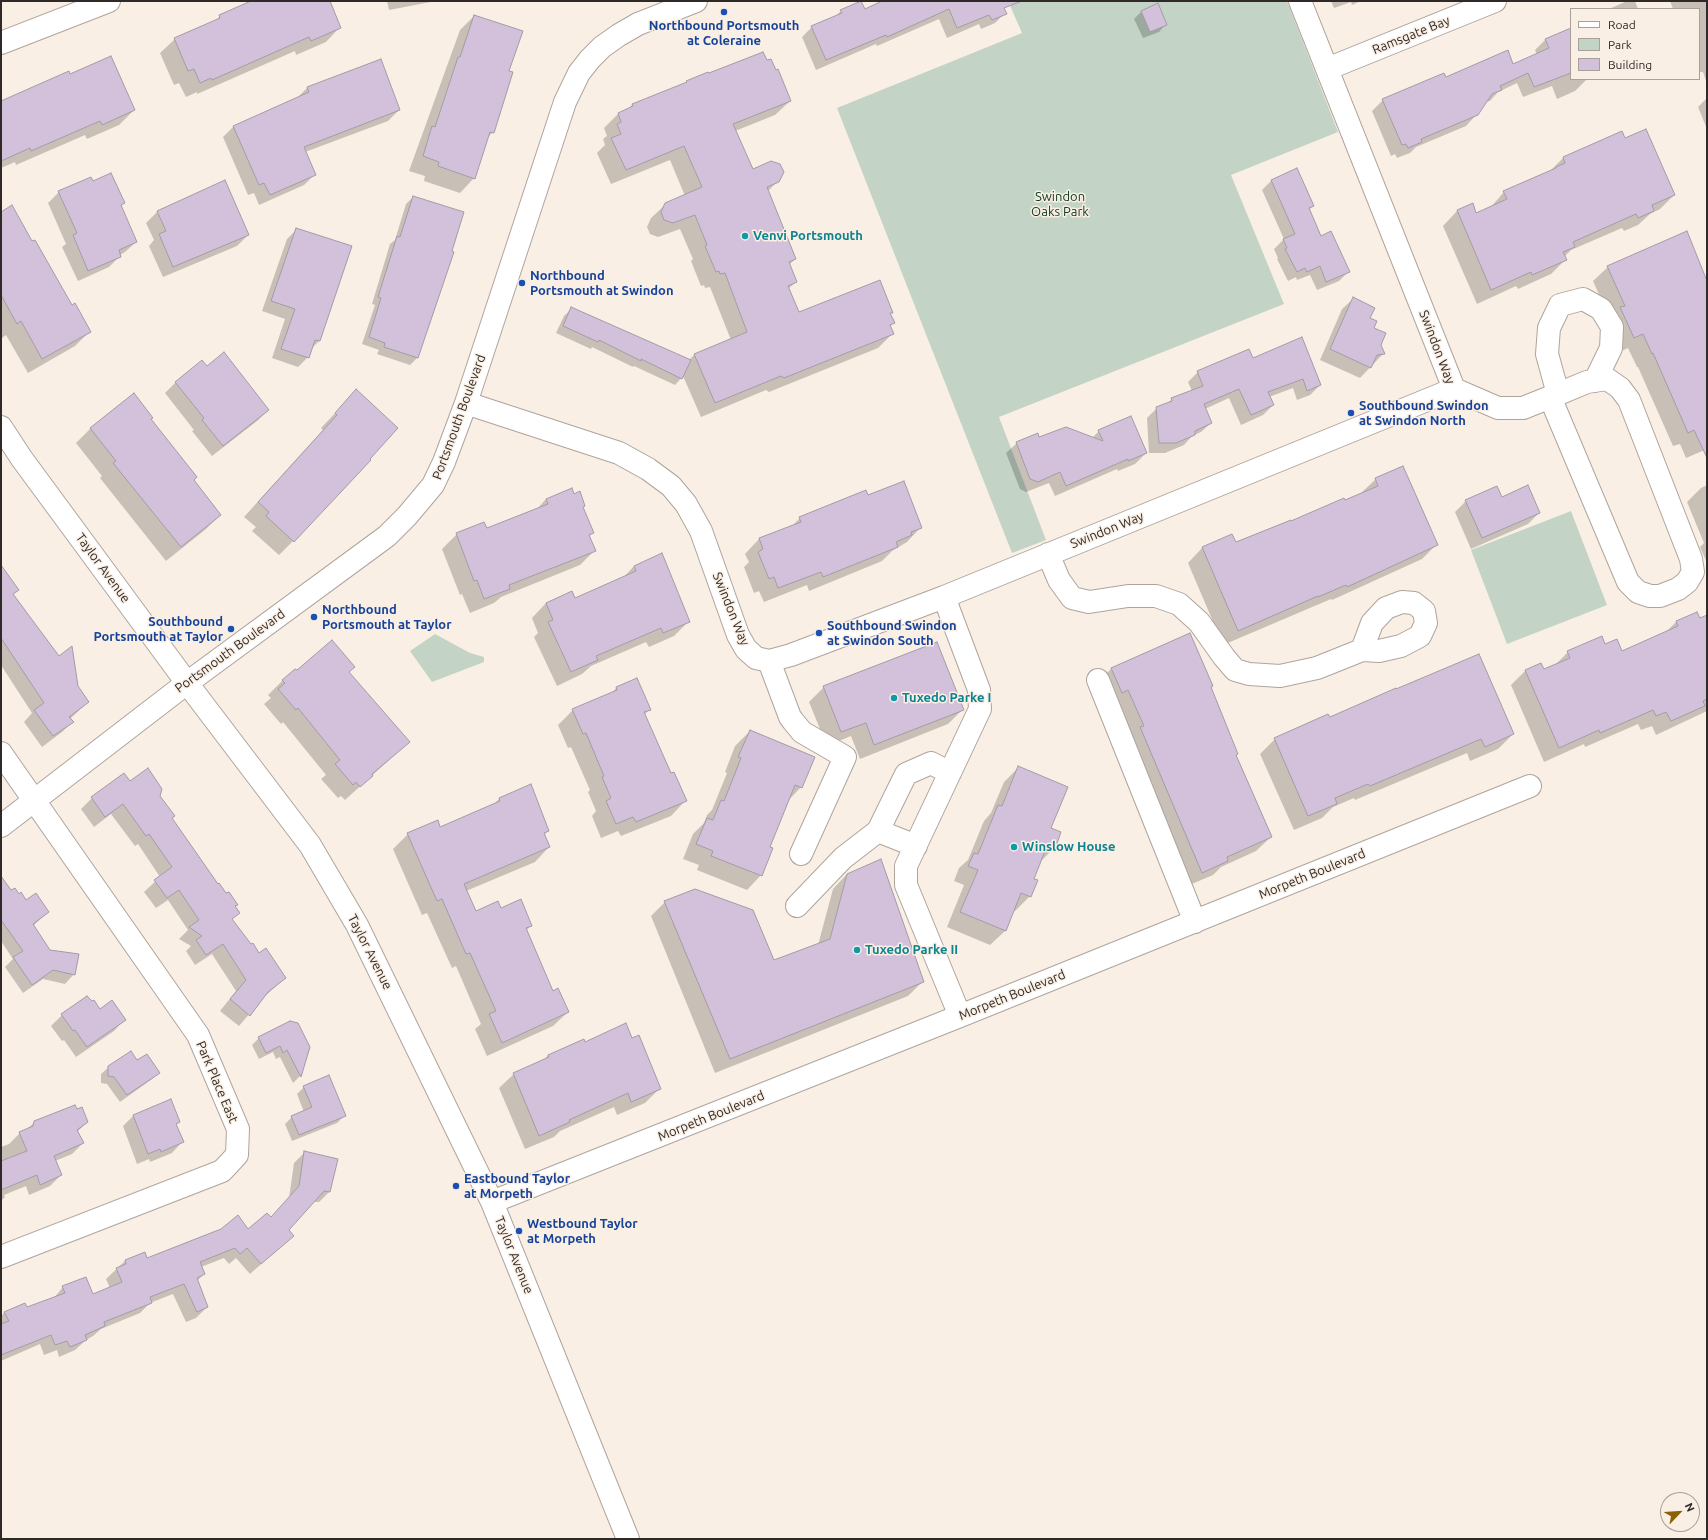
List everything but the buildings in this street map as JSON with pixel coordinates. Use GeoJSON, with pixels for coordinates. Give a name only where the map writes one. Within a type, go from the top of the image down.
{"type":"FeatureCollection","features":[{"type":"Feature","properties":{"kind":"street"},"geometry":{"type":"LineString","coordinates":[[1,43],[109,1]]}},
{"type":"Feature","properties":{"kind":"street","name":"Portsmouth Boulevard"},"geometry":{"type":"LineString","coordinates":[[1,826],[187,683],[387,536],[407,516],[433,485],[444,462],[466,403],[565,102],[579,73],[602,47],[638,24],[656,8],[696,1]]}},
{"type":"Feature","properties":{"kind":"street","name":"Swindon Way"},"geometry":{"type":"LineString","coordinates":[[466,403],[619,453],[648,469],[670,486],[686,504],[701,531],[738,635],[746,649],[756,658],[770,661],[798,652],[944,597],[1454,389],[1300,1]]}},
{"type":"Feature","properties":{"kind":"street","name":"Ramsgate Bay"},"geometry":{"type":"LineString","coordinates":[[1327,68],[1496,1]]}},
{"type":"Feature","properties":{"kind":"street"},"geometry":{"type":"LineString","coordinates":[[1454,389],[1498,408],[1523,408],[1554,395],[1587,382],[1595,381],[1607,379],[1620,388],[1628,400],[1691,559],[1692,572],[1687,582],[1678,589],[1660,596],[1650,596],[1638,592],[1628,582],[1554,395],[1547,354],[1549,328],[1560,305],[1583,299],[1601,309],[1612,327],[1611,348],[1595,381]]}},
{"type":"Feature","properties":{"kind":"street","name":"Taylor Avenue"},"geometry":{"type":"LineString","coordinates":[[1,427],[22,459],[187,683],[310,845],[357,925],[492,1202],[628,1539]]}},
{"type":"Feature","properties":{"kind":"street"},"geometry":{"type":"LineString","coordinates":[[1048,554],[1059,580],[1072,598],[1089,602],[1128,596],[1156,596],[1179,604],[1199,622],[1236,670],[1249,674],[1280,676],[1317,668],[1362,650]]}},
{"type":"Feature","properties":{"kind":"street"},"geometry":{"type":"LineString","coordinates":[[944,597],[979,690],[980,709],[906,866],[906,885],[960,1016]]}},
{"type":"Feature","properties":{"kind":"street"},"geometry":{"type":"LineString","coordinates":[[770,661],[790,717],[793,721],[802,732],[845,757],[801,854]]}},
{"type":"Feature","properties":{"kind":"street"},"geometry":{"type":"LineString","coordinates":[[1098,680],[1195,922]]}},
{"type":"Feature","properties":{"kind":"street","name":"Park Place East"},"geometry":{"type":"LineString","coordinates":[[1,753],[198,1035],[238,1129],[237,1155],[222,1171],[1,1257]]}},
{"type":"Feature","properties":{"kind":"street"},"geometry":{"type":"LineString","coordinates":[[797,906],[843,858],[878,831],[906,774],[931,763],[950,773]]}},
{"type":"Feature","properties":{"kind":"street","name":"Morpeth Boulevard"},"geometry":{"type":"LineString","coordinates":[[492,1202],[1195,922],[1530,786]]}},
{"type":"Feature","properties":{"kind":"street"},"geometry":{"type":"LineString","coordinates":[[878,831],[916,846]]}},
{"type":"Feature","properties":{"kind":"green space","name":"Swindon Oaks Park"},"geometry":{"type":"Polygon","coordinates":[[[1008,1],[1287,1],[1338,132],[1231,175],[1284,304],[999,417],[1046,540],[1012,553],[837,108],[1022,33],[1008,1]]]}},
{"type":"Feature","properties":{"kind":"green space"},"geometry":{"type":"Polygon","coordinates":[[[1571,511],[1607,605],[1507,644],[1471,550],[1571,511]]]}},
{"type":"Feature","properties":{"kind":"green space"},"geometry":{"type":"Polygon","coordinates":[[[435,634],[470,653],[484,657],[484,662],[432,682],[410,651],[435,634]]]}},
{"type":"Feature","properties":{"kind":"place","name":"Northbound Portsmouth at Coleraine"},"geometry":{"type":"Point","coordinates":[724,12]}},
{"type":"Feature","properties":{"kind":"place","name":"Venvi Portsmouth"},"geometry":{"type":"Point","coordinates":[745,236]}},
{"type":"Feature","properties":{"kind":"place","name":"Northbound Portsmouth at Swindon"},"geometry":{"type":"Point","coordinates":[522,283]}},
{"type":"Feature","properties":{"kind":"place","name":"Southbound Swindon at Swindon North"},"geometry":{"type":"Point","coordinates":[1351,413]}},
{"type":"Feature","properties":{"kind":"place","name":"Northbound Portsmouth at Taylor"},"geometry":{"type":"Point","coordinates":[314,617]}},
{"type":"Feature","properties":{"kind":"place","name":"Southbound Portsmouth at Taylor"},"geometry":{"type":"Point","coordinates":[231,629]}},
{"type":"Feature","properties":{"kind":"place","name":"Southbound Swindon at Swindon South"},"geometry":{"type":"Point","coordinates":[819,633]}},
{"type":"Feature","properties":{"kind":"place","name":"Tuxedo Parke I"},"geometry":{"type":"Point","coordinates":[894,698]}},
{"type":"Feature","properties":{"kind":"place","name":"Winslow House"},"geometry":{"type":"Point","coordinates":[1014,847]}},
{"type":"Feature","properties":{"kind":"place","name":"Tuxedo Parke II"},"geometry":{"type":"Point","coordinates":[857,950]}},
{"type":"Feature","properties":{"kind":"place","name":"Eastbound Taylor at Morpeth"},"geometry":{"type":"Point","coordinates":[456,1186]}},
{"type":"Feature","properties":{"kind":"place","name":"Westbound Taylor at Morpeth"},"geometry":{"type":"Point","coordinates":[519,1231]}}]}
